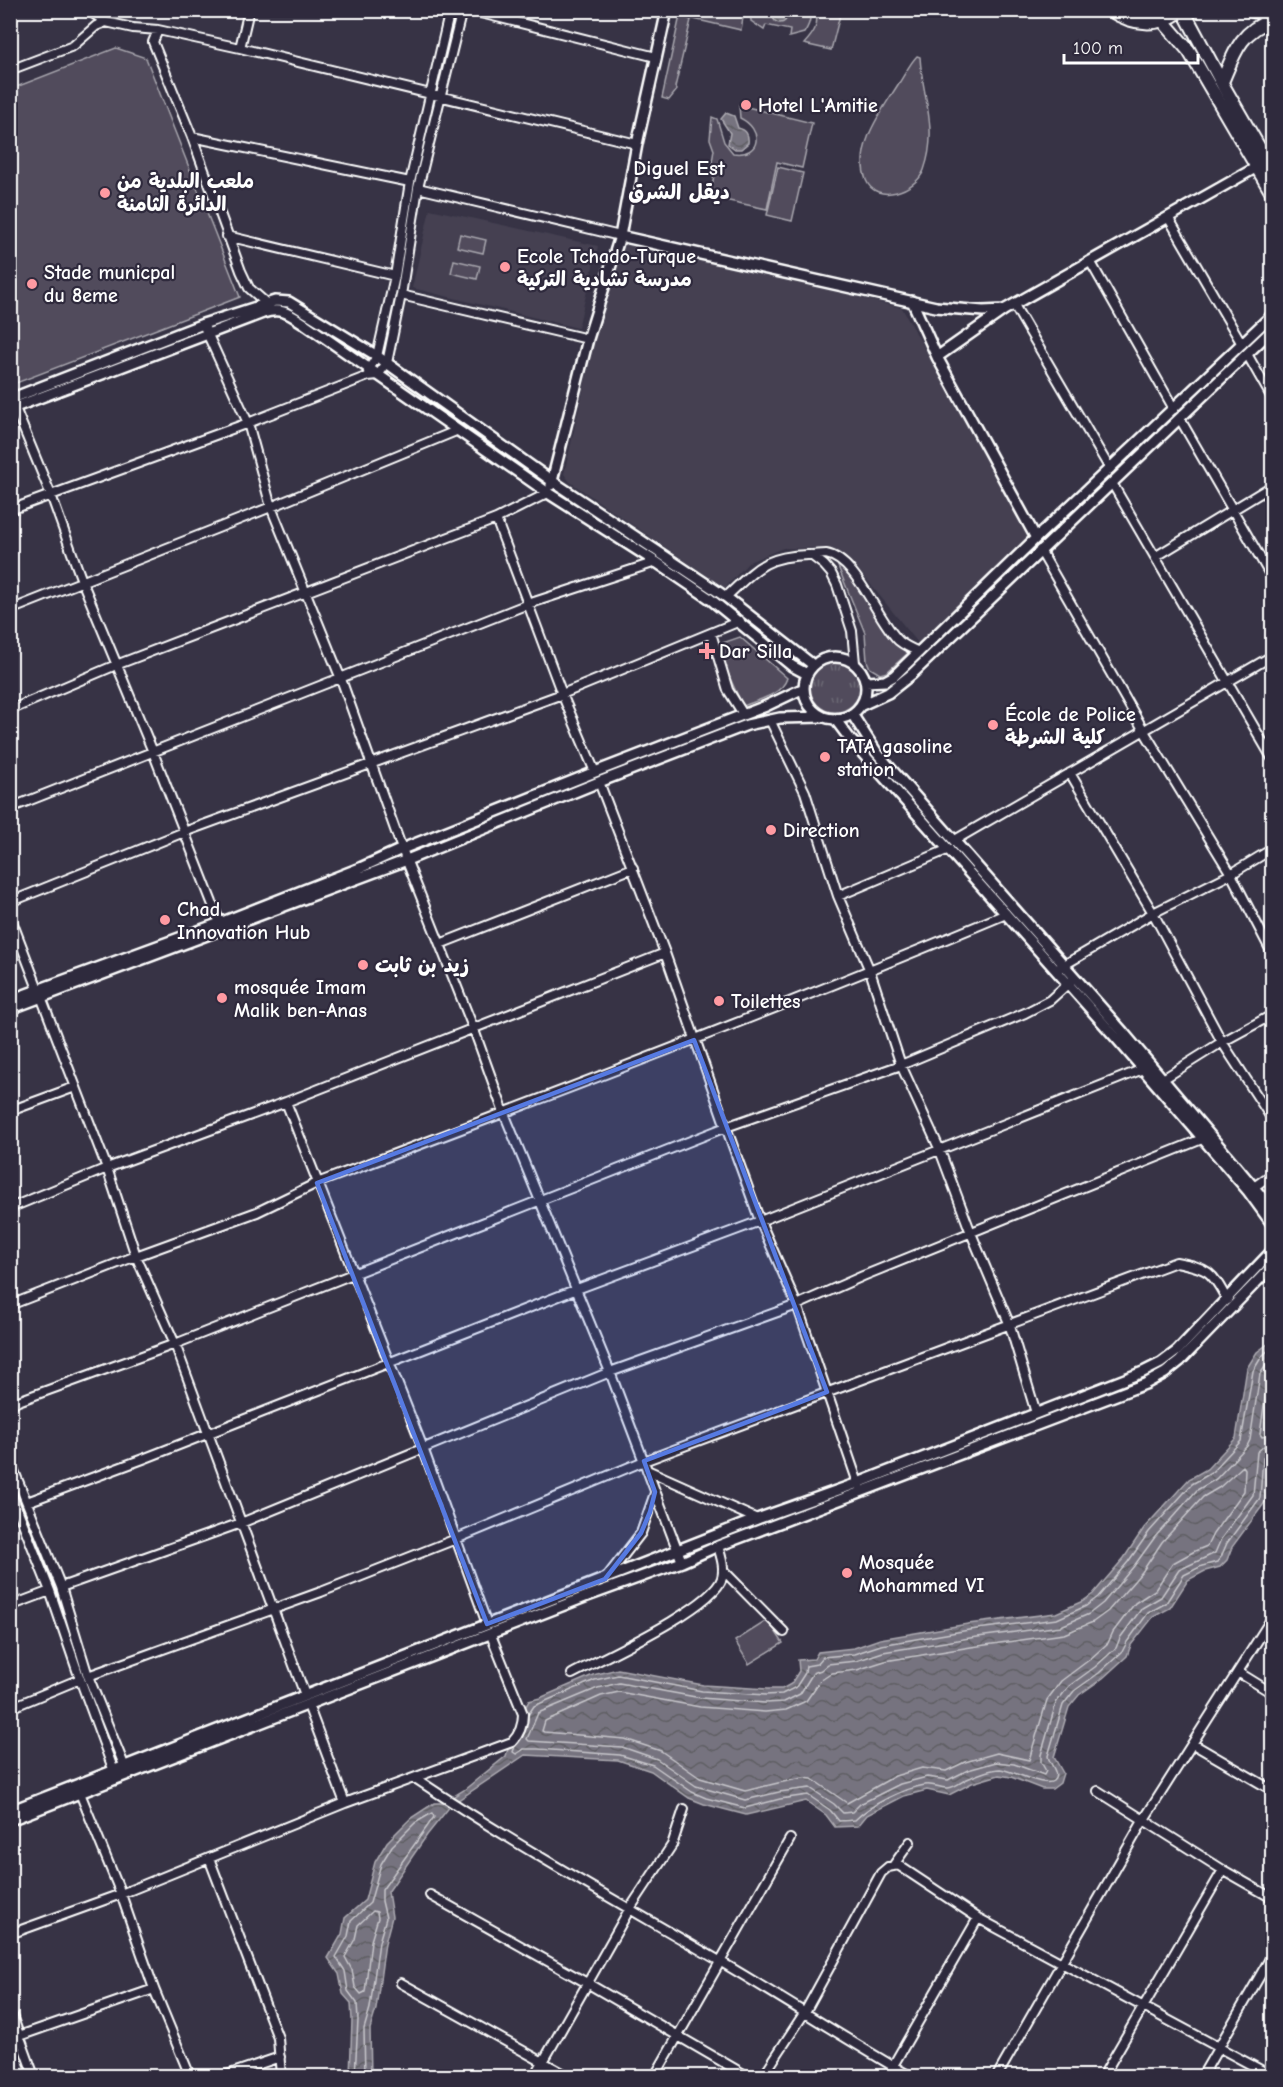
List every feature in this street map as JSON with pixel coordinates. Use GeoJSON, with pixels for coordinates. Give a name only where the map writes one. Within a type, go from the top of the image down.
{"type":"FeatureCollection","features":[{"type":"Feature","properties":{"kind":"main road"},"geometry":{"type":"LineString","coordinates":[[1110,10],[1122,18],[1149,23],[1163,21],[1182,10],[1272,170]]}},
{"type":"Feature","properties":{"kind":"main road"},"geometry":{"type":"LineString","coordinates":[[1250,10],[1272,18]]}},
{"type":"Feature","properties":{"kind":"main road"},"geometry":{"type":"LineString","coordinates":[[1222,82],[1236,48],[1244,37],[1254,28],[1272,18]]}},
{"type":"Feature","properties":{"kind":"main road"},"geometry":{"type":"LineString","coordinates":[[1163,21],[1189,51],[1272,193]]}},
{"type":"Feature","properties":{"kind":"street"},"geometry":{"type":"LineString","coordinates":[[240,48],[249,10]]}},
{"type":"Feature","properties":{"kind":"street"},"geometry":{"type":"LineString","coordinates":[[372,373],[395,276],[410,182],[450,10]]}},
{"type":"Feature","properties":{"kind":"street"},"geometry":{"type":"LineString","coordinates":[[10,510],[248,423],[372,373],[387,363],[401,295],[418,188],[462,10]]}},
{"type":"Feature","properties":{"kind":"street"},"geometry":{"type":"LineString","coordinates":[[469,10],[656,57]]}},
{"type":"Feature","properties":{"kind":"street"},"geometry":{"type":"LineString","coordinates":[[10,710],[116,665],[496,519],[548,493],[588,339],[620,236],[637,144],[667,10]]}},
{"type":"Feature","properties":{"kind":"street"},"geometry":{"type":"LineString","coordinates":[[92,11],[106,22],[133,28],[158,30],[240,48],[637,144]]}},
{"type":"Feature","properties":{"kind":"street"},"geometry":{"type":"LineString","coordinates":[[10,70],[74,46],[96,26],[106,22]]}},
{"type":"Feature","properties":{"kind":"street"},"geometry":{"type":"LineString","coordinates":[[158,30],[153,42],[192,137],[227,236],[249,288],[266,303]]}},
{"type":"Feature","properties":{"kind":"street"},"geometry":{"type":"LineString","coordinates":[[192,137],[410,182]]}},
{"type":"Feature","properties":{"kind":"street"},"geometry":{"type":"LineString","coordinates":[[937,357],[1004,310],[1257,167]]}},
{"type":"Feature","properties":{"kind":"street"},"geometry":{"type":"LineString","coordinates":[[418,188],[912,301],[960,309],[1004,310]]}},
{"type":"Feature","properties":{"kind":"street"},"geometry":{"type":"LineString","coordinates":[[1168,217],[1242,344]]}},
{"type":"Feature","properties":{"kind":"street"},"geometry":{"type":"LineString","coordinates":[[227,236],[395,276]]}},
{"type":"Feature","properties":{"kind":"street"},"geometry":{"type":"LineString","coordinates":[[1090,261],[1174,409]]}},
{"type":"Feature","properties":{"kind":"street"},"geometry":{"type":"LineString","coordinates":[[401,295],[588,339]]}},
{"type":"Feature","properties":{"kind":"street"},"geometry":{"type":"LineString","coordinates":[[912,301],[937,357],[1036,538]]}},
{"type":"Feature","properties":{"kind":"street"},"geometry":{"type":"LineString","coordinates":[[12,404],[203,324],[266,303],[289,302],[387,363],[552,481],[726,597],[813,665]]}},
{"type":"Feature","properties":{"kind":"street"},"geometry":{"type":"LineString","coordinates":[[1014,305],[1110,469]]}},
{"type":"Feature","properties":{"kind":"street"},"geometry":{"type":"LineString","coordinates":[[12,404],[275,309],[284,312],[299,320],[372,373],[548,493],[657,562],[740,621],[792,666],[807,674]]}},
{"type":"Feature","properties":{"kind":"street"},"geometry":{"type":"LineString","coordinates":[[866,682],[885,681],[894,676],[1272,315]]}},
{"type":"Feature","properties":{"kind":"street"},"geometry":{"type":"LineString","coordinates":[[203,324],[248,423],[271,507],[341,679],[402,849],[474,1030],[504,1113],[610,1372],[682,1562]]}},
{"type":"Feature","properties":{"kind":"street"},"geometry":{"type":"LineString","coordinates":[[10,1000],[40,993],[407,860],[747,725],[798,716],[835,719],[852,714],[862,705],[901,684],[1272,330]]}},
{"type":"Feature","properties":{"kind":"street"},"geometry":{"type":"LineString","coordinates":[[1247,354],[1272,398]]}},
{"type":"Feature","properties":{"kind":"street"},"geometry":{"type":"LineString","coordinates":[[12,404],[51,495],[82,581],[220,922]]}},
{"type":"Feature","properties":{"kind":"street"},"geometry":{"type":"LineString","coordinates":[[1180,419],[1272,578]]}},
{"type":"Feature","properties":{"kind":"street"},"geometry":{"type":"LineString","coordinates":[[10,610],[456,431]]}},
{"type":"Feature","properties":{"kind":"street"},"geometry":{"type":"LineString","coordinates":[[1112,483],[1272,758]]}},
{"type":"Feature","properties":{"kind":"street"},"geometry":{"type":"LineString","coordinates":[[1155,557],[1272,486]]}},
{"type":"Feature","properties":{"kind":"street"},"geometry":{"type":"LineString","coordinates":[[496,519],[562,694],[595,772]]}},
{"type":"Feature","properties":{"kind":"street"},"geometry":{"type":"LineString","coordinates":[[1040,550],[1144,731],[1231,874],[1272,953]]}},
{"type":"Feature","properties":{"kind":"street"},"geometry":{"type":"LineString","coordinates":[[726,597],[742,580],[768,562],[793,555],[827,554],[845,566],[900,642],[919,652]]}},
{"type":"Feature","properties":{"kind":"street"},"geometry":{"type":"LineString","coordinates":[[811,555],[831,573],[837,585],[852,631],[855,663]]}},
{"type":"Feature","properties":{"kind":"street"},"geometry":{"type":"LineString","coordinates":[[10,808],[528,604],[657,562]]}},
{"type":"Feature","properties":{"kind":"street"},"geometry":{"type":"LineString","coordinates":[[10,902],[184,832],[562,694],[740,621]]}},
{"type":"Feature","properties":{"kind":"street"},"geometry":{"type":"LineString","coordinates":[[711,633],[728,690],[743,714]]}},
{"type":"Feature","properties":{"kind":"street"},"geometry":{"type":"LineString","coordinates":[[824,717],[809,705],[804,687],[807,674],[820,660],[838,656],[855,663],[860,668],[867,690],[862,705]]}},
{"type":"Feature","properties":{"kind":"street"},"geometry":{"type":"LineString","coordinates":[[955,840],[1272,656]]}},
{"type":"Feature","properties":{"kind":"street"},"geometry":{"type":"LineString","coordinates":[[10,1009],[40,993],[766,706],[804,687]]}},
{"type":"Feature","properties":{"kind":"street"},"geometry":{"type":"LineString","coordinates":[[852,714],[877,753],[955,840],[1143,1069],[1248,1191],[1272,1224]]}},
{"type":"Feature","properties":{"kind":"street"},"geometry":{"type":"LineString","coordinates":[[835,719],[850,739],[1006,914],[1060,967]]}},
{"type":"Feature","properties":{"kind":"street"},"geometry":{"type":"LineString","coordinates":[[770,720],[805,792],[838,896],[870,971],[900,1065],[939,1148],[971,1233],[1009,1323],[1036,1413]]}},
{"type":"Feature","properties":{"kind":"street"},"geometry":{"type":"LineString","coordinates":[[1070,773],[1153,913],[1222,1042],[1272,1119]]}},
{"type":"Feature","properties":{"kind":"street"},"geometry":{"type":"LineString","coordinates":[[599,782],[665,953],[760,1221],[797,1305],[859,1488]]}},
{"type":"Feature","properties":{"kind":"street"},"geometry":{"type":"LineString","coordinates":[[838,896],[949,849]]}},
{"type":"Feature","properties":{"kind":"street"},"geometry":{"type":"LineString","coordinates":[[1060,967],[1153,913],[1231,874],[1272,849]]}},
{"type":"Feature","properties":{"kind":"street"},"geometry":{"type":"LineString","coordinates":[[440,944],[633,868]]}},
{"type":"Feature","properties":{"kind":"street"},"geometry":{"type":"LineString","coordinates":[[10,1305],[257,1212],[317,1183],[694,1040],[870,971],[1006,914]]}},
{"type":"Feature","properties":{"kind":"street"},"geometry":{"type":"LineString","coordinates":[[10,916],[107,1168],[136,1256],[175,1344],[305,1695]]}},
{"type":"Feature","properties":{"kind":"street"},"geometry":{"type":"LineString","coordinates":[[10,1208],[107,1168],[474,1030],[665,953]]}},
{"type":"Feature","properties":{"kind":"street"},"geometry":{"type":"LineString","coordinates":[[10,1404],[175,1344],[726,1127],[900,1065],[1024,1013],[1050,1000],[1071,980]]}},
{"type":"Feature","properties":{"kind":"street"},"geometry":{"type":"LineString","coordinates":[[1071,980],[1163,1079],[1272,1209]]}},
{"type":"Feature","properties":{"kind":"street"},"geometry":{"type":"LineString","coordinates":[[1163,1079],[1222,1042],[1272,1015]]}},
{"type":"Feature","properties":{"kind":"street"},"geometry":{"type":"LineString","coordinates":[[27,1502],[389,1364],[577,1289],[760,1221],[939,1148],[1143,1069]]}},
{"type":"Feature","properties":{"kind":"street"},"geometry":{"type":"LineString","coordinates":[[10,1111],[75,1087]]}},
{"type":"Feature","properties":{"kind":"street"},"geometry":{"type":"LineString","coordinates":[[286,1102],[423,1448],[487,1624]]}},
{"type":"Feature","properties":{"kind":"street"},"geometry":{"type":"LineString","coordinates":[[61,1587],[241,1522],[610,1372],[797,1305],[863,1276],[1202,1139]]}},
{"type":"Feature","properties":{"kind":"street"},"geometry":{"type":"LineString","coordinates":[[1254,1187],[1272,1174]]}},
{"type":"Feature","properties":{"kind":"street"},"geometry":{"type":"LineString","coordinates":[[126,1770],[308,1705],[585,1597],[682,1562],[1036,1413],[1143,1372],[1161,1363],[1177,1351],[1272,1251]]}},
{"type":"Feature","properties":{"kind":"street"},"geometry":{"type":"LineString","coordinates":[[88,1676],[274,1609],[456,1539],[644,1461],[1176,1262],[1207,1270],[1218,1282],[1227,1300]]}},
{"type":"Feature","properties":{"kind":"street"},"geometry":{"type":"LineString","coordinates":[[10,1811],[116,1774],[305,1695],[757,1519],[859,1488],[1145,1384],[1180,1361],[1272,1266]]}},
{"type":"Feature","properties":{"kind":"street"},"geometry":{"type":"LineString","coordinates":[[10,1461],[61,1587],[88,1676],[126,1770]]}},
{"type":"Feature","properties":{"kind":"street"},"geometry":{"type":"LineString","coordinates":[[647,1470],[757,1519]]}},
{"type":"Feature","properties":{"kind":"street"},"geometry":{"type":"LineString","coordinates":[[10,1491],[13,1508],[50,1591],[116,1774]]}},
{"type":"Feature","properties":{"kind":"street"},"geometry":{"type":"LineString","coordinates":[[605,1579],[641,1533],[655,1492]]}},
{"type":"Feature","properties":{"kind":"street"},"geometry":{"type":"LineString","coordinates":[[572,1674],[650,1635],[700,1604],[718,1585],[723,1570],[718,1546]]}},
{"type":"Feature","properties":{"kind":"street"},"geometry":{"type":"LineString","coordinates":[[723,1570],[784,1632]]}},
{"type":"Feature","properties":{"kind":"street"},"geometry":{"type":"LineString","coordinates":[[10,1606],[50,1591]]}},
{"type":"Feature","properties":{"kind":"street"},"geometry":{"type":"LineString","coordinates":[[512,1614],[517,1624]]}},
{"type":"Feature","properties":{"kind":"street"},"geometry":{"type":"LineString","coordinates":[[998,2076],[1143,1821],[1272,1618]]}},
{"type":"Feature","properties":{"kind":"street"},"geometry":{"type":"LineString","coordinates":[[10,1934],[121,1894],[345,1803],[512,1742],[517,1737],[523,1723],[523,1714],[491,1635]]}},
{"type":"Feature","properties":{"kind":"street"},"geometry":{"type":"LineString","coordinates":[[1238,1672],[1272,1693]]}},
{"type":"Feature","properties":{"kind":"street"},"geometry":{"type":"LineString","coordinates":[[10,1708],[80,1679]]}},
{"type":"Feature","properties":{"kind":"street"},"geometry":{"type":"LineString","coordinates":[[308,1705],[345,1803]]}},
{"type":"Feature","properties":{"kind":"street"},"geometry":{"type":"LineString","coordinates":[[1193,1744],[1272,1790]]}},
{"type":"Feature","properties":{"kind":"street"},"geometry":{"type":"LineString","coordinates":[[10,1820],[80,1793],[116,1774]]}},
{"type":"Feature","properties":{"kind":"street"},"geometry":{"type":"LineString","coordinates":[[415,1778],[629,1910],[722,1962],[910,2076]]}},
{"type":"Feature","properties":{"kind":"street"},"geometry":{"type":"LineString","coordinates":[[1098,1791],[1143,1821],[1272,1898]]}},
{"type":"Feature","properties":{"kind":"street"},"geometry":{"type":"LineString","coordinates":[[80,1793],[121,1894],[154,1989],[190,2076]]}},
{"type":"Feature","properties":{"kind":"street"},"geometry":{"type":"LineString","coordinates":[[535,2076],[629,1910],[672,1845],[684,1809]]}},
{"type":"Feature","properties":{"kind":"street"},"geometry":{"type":"LineString","coordinates":[[655,2076],[790,1839]]}},
{"type":"Feature","properties":{"kind":"street"},"geometry":{"type":"LineString","coordinates":[[894,1866],[910,1842]]}},
{"type":"Feature","properties":{"kind":"street"},"geometry":{"type":"LineString","coordinates":[[209,1857],[278,2038],[281,2076]]}},
{"type":"Feature","properties":{"kind":"street"},"geometry":{"type":"LineString","coordinates":[[762,2076],[806,2012],[881,1873],[888,1867],[898,1865],[978,1918],[1272,2076]]}},
{"type":"Feature","properties":{"kind":"street"},"geometry":{"type":"LineString","coordinates":[[1103,2076],[1223,1870]]}},
{"type":"Feature","properties":{"kind":"street"},"geometry":{"type":"LineString","coordinates":[[430,1895],[747,2076]]}},
{"type":"Feature","properties":{"kind":"street"},"geometry":{"type":"LineString","coordinates":[[887,2076],[978,1918]]}},
{"type":"Feature","properties":{"kind":"street"},"geometry":{"type":"LineString","coordinates":[[1202,2076],[1272,1954]]}},
{"type":"Feature","properties":{"kind":"street"},"geometry":{"type":"LineString","coordinates":[[401,1983],[568,2076]]}},
{"type":"Feature","properties":{"kind":"street"},"geometry":{"type":"LineString","coordinates":[[19,2036],[154,1989]]}},
{"type":"Feature","properties":{"kind":"street"},"geometry":{"type":"LineString","coordinates":[[10,2010],[34,2076]]}},
{"type":"Feature","properties":{"kind":"street"},"geometry":{"type":"LineString","coordinates":[[224,2076],[280,2057]]}},
{"type":"Feature","properties":{"kind":"highlighted area"},"geometry":{"type":"Polygon","coordinates":[[[694,1040],[827,1392],[644,1461],[655,1492],[650,1512],[641,1533],[605,1579],[487,1624],[317,1183],[694,1040]]]}},
{"type":"Feature","properties":{"kind":"shaded area","name":"Ecole Tchado-Turque مدرسة تشادية التركية"},"geometry":{"type":"Polygon","coordinates":[[[430,209],[598,246],[578,328],[412,288],[430,209]]]}},
{"type":"Feature","properties":{"kind":"shaded area"},"geometry":{"type":"Polygon","coordinates":[[[618,238],[902,308],[1031,538],[919,644],[857,568],[825,549],[783,548],[749,562],[725,588],[570,482],[564,474],[618,238]]]}},
{"type":"Feature","properties":{"kind":"green space"},"geometry":{"type":"Polygon","coordinates":[[[750,10],[809,10],[809,25],[804,33],[789,37],[790,30],[766,25],[764,30],[751,21],[750,10]]]}},
{"type":"Feature","properties":{"kind":"green space"},"geometry":{"type":"Polygon","coordinates":[[[681,11],[744,11],[741,30],[685,17],[691,20],[675,87],[677,90],[669,100],[662,98],[681,11]]]}},
{"type":"Feature","properties":{"kind":"green space"},"geometry":{"type":"Polygon","coordinates":[[[816,11],[841,11],[831,50],[804,44],[815,29],[816,11]]]}},
{"type":"Feature","properties":{"kind":"green space"},"geometry":{"type":"Polygon","coordinates":[[[1123,11],[1171,11],[1147,16],[1123,11]]]}},
{"type":"Feature","properties":{"kind":"green space","name":"ملعب البلدية من الدائرة الثامنة"},"geometry":{"type":"Polygon","coordinates":[[[116,48],[146,58],[240,297],[11,385],[11,89],[116,48]]]}},
{"type":"Feature","properties":{"kind":"green space"},"geometry":{"type":"Polygon","coordinates":[[[917,56],[920,57],[930,126],[928,155],[924,170],[913,184],[905,189],[887,193],[878,192],[871,188],[866,180],[863,155],[878,116],[917,56]]]}},
{"type":"Feature","properties":{"kind":"green space"},"geometry":{"type":"Polygon","coordinates":[[[739,105],[812,123],[802,168],[777,162],[767,209],[710,197],[715,170],[711,168],[714,150],[710,139],[712,117],[717,119],[724,142],[733,153],[750,151],[756,141],[753,129],[740,118],[739,105]]]}},
{"type":"Feature","properties":{"kind":"green space"},"geometry":{"type":"Polygon","coordinates":[[[778,167],[803,173],[792,221],[767,215],[778,167]]]}},
{"type":"Feature","properties":{"kind":"green space"},"geometry":{"type":"Polygon","coordinates":[[[460,234],[486,240],[483,253],[457,247],[460,234]]]}},
{"type":"Feature","properties":{"kind":"green space"},"geometry":{"type":"Polygon","coordinates":[[[454,260],[480,266],[477,279],[451,273],[454,260]]]}},
{"type":"Feature","properties":{"kind":"green space"},"geometry":{"type":"Polygon","coordinates":[[[837,564],[848,571],[891,639],[908,653],[887,672],[880,674],[870,668],[867,661],[865,633],[837,564]]]}},
{"type":"Feature","properties":{"kind":"green space"},"geometry":{"type":"Polygon","coordinates":[[[740,637],[787,678],[775,693],[743,706],[726,668],[720,644],[740,637]]]}},
{"type":"Feature","properties":{"kind":"green space"},"geometry":{"type":"Polygon","coordinates":[[[830,662],[840,662],[853,669],[860,682],[860,692],[853,705],[840,712],[830,712],[821,708],[814,701],[810,692],[810,682],[814,673],[821,666],[830,662]]]}},
{"type":"Feature","properties":{"kind":"green space"},"geometry":{"type":"Polygon","coordinates":[[[768,1620],[783,1643],[749,1664],[735,1641],[768,1620]]]}},
{"type":"Feature","properties":{"kind":"water"},"geometry":{"type":"Polygon","coordinates":[[[777,9],[783,9],[787,16],[783,23],[777,23],[773,19],[773,13],[777,9]]]}},
{"type":"Feature","properties":{"kind":"water"},"geometry":{"type":"Polygon","coordinates":[[[726,113],[734,116],[738,128],[745,131],[747,135],[748,143],[741,149],[735,149],[728,144],[730,133],[721,119],[726,113]]]}},
{"type":"Feature","properties":{"kind":"water"},"geometry":{"type":"Polygon","coordinates":[[[1272,1341],[1272,1456],[1269,1459],[1266,1501],[1232,1547],[1227,1560],[1220,1567],[1205,1571],[1188,1580],[1170,1608],[1153,1617],[1131,1645],[1127,1656],[1103,1678],[1079,1695],[1069,1707],[1054,1757],[1063,1773],[1060,1783],[1052,1789],[1042,1789],[1011,1777],[999,1775],[972,1783],[949,1795],[927,1790],[904,1796],[867,1815],[858,1826],[835,1827],[826,1815],[806,1801],[746,1815],[689,1798],[651,1771],[618,1760],[525,1755],[451,1805],[427,1835],[388,1892],[392,1917],[385,1943],[376,2009],[370,2029],[371,2076],[350,2076],[351,2003],[343,1994],[339,1974],[328,1958],[342,1934],[345,1918],[365,1900],[375,1862],[387,1842],[411,1818],[434,1803],[443,1803],[464,1790],[506,1756],[512,1735],[529,1701],[593,1675],[618,1669],[703,1685],[782,1689],[791,1684],[799,1671],[798,1660],[814,1659],[818,1652],[854,1648],[880,1639],[968,1624],[1056,1613],[1083,1601],[1093,1594],[1124,1558],[1144,1528],[1189,1479],[1207,1469],[1236,1438],[1247,1368],[1257,1352],[1272,1341]]]}},
{"type":"Feature","properties":{"kind":"place","name":"Hotel L'Amitie"},"geometry":{"type":"Point","coordinates":[746,105]}},
{"type":"Feature","properties":{"kind":"place","name":"ملعب البلدية من الدائرة الثامنة"},"geometry":{"type":"Point","coordinates":[105,193]}},
{"type":"Feature","properties":{"kind":"place","name":"Ecole Tchado-Turque مدرسة تشادية التركية"},"geometry":{"type":"Point","coordinates":[505,267]}},
{"type":"Feature","properties":{"kind":"place","name":"Stade municpal du 8eme"},"geometry":{"type":"Point","coordinates":[32,284]}},
{"type":"Feature","properties":{"kind":"place","name":"Dar Silla"},"geometry":{"type":"Point","coordinates":[707,651]}},
{"type":"Feature","properties":{"kind":"place","name":"École de Police كلية الشرطة"},"geometry":{"type":"Point","coordinates":[993,725]}},
{"type":"Feature","properties":{"kind":"place","name":"TATA gasoline station"},"geometry":{"type":"Point","coordinates":[825,757]}},
{"type":"Feature","properties":{"kind":"place","name":"Direction"},"geometry":{"type":"Point","coordinates":[771,830]}},
{"type":"Feature","properties":{"kind":"place","name":"Chad Innovation Hub"},"geometry":{"type":"Point","coordinates":[165,920]}},
{"type":"Feature","properties":{"kind":"place","name":"زيد بن ثابت"},"geometry":{"type":"Point","coordinates":[363,965]}},
{"type":"Feature","properties":{"kind":"place","name":"mosquée Imam Malik ben-Anas"},"geometry":{"type":"Point","coordinates":[222,998]}},
{"type":"Feature","properties":{"kind":"place","name":"Toilettes"},"geometry":{"type":"Point","coordinates":[719,1001]}},
{"type":"Feature","properties":{"kind":"place","name":"Mosquée Mohammed VI"},"geometry":{"type":"Point","coordinates":[847,1573]}},
{"type":"Feature","properties":{"kind":"district","name":"Diguel Est ديقل الشرق"},"geometry":{"type":"Point","coordinates":[679,180]}}]}
